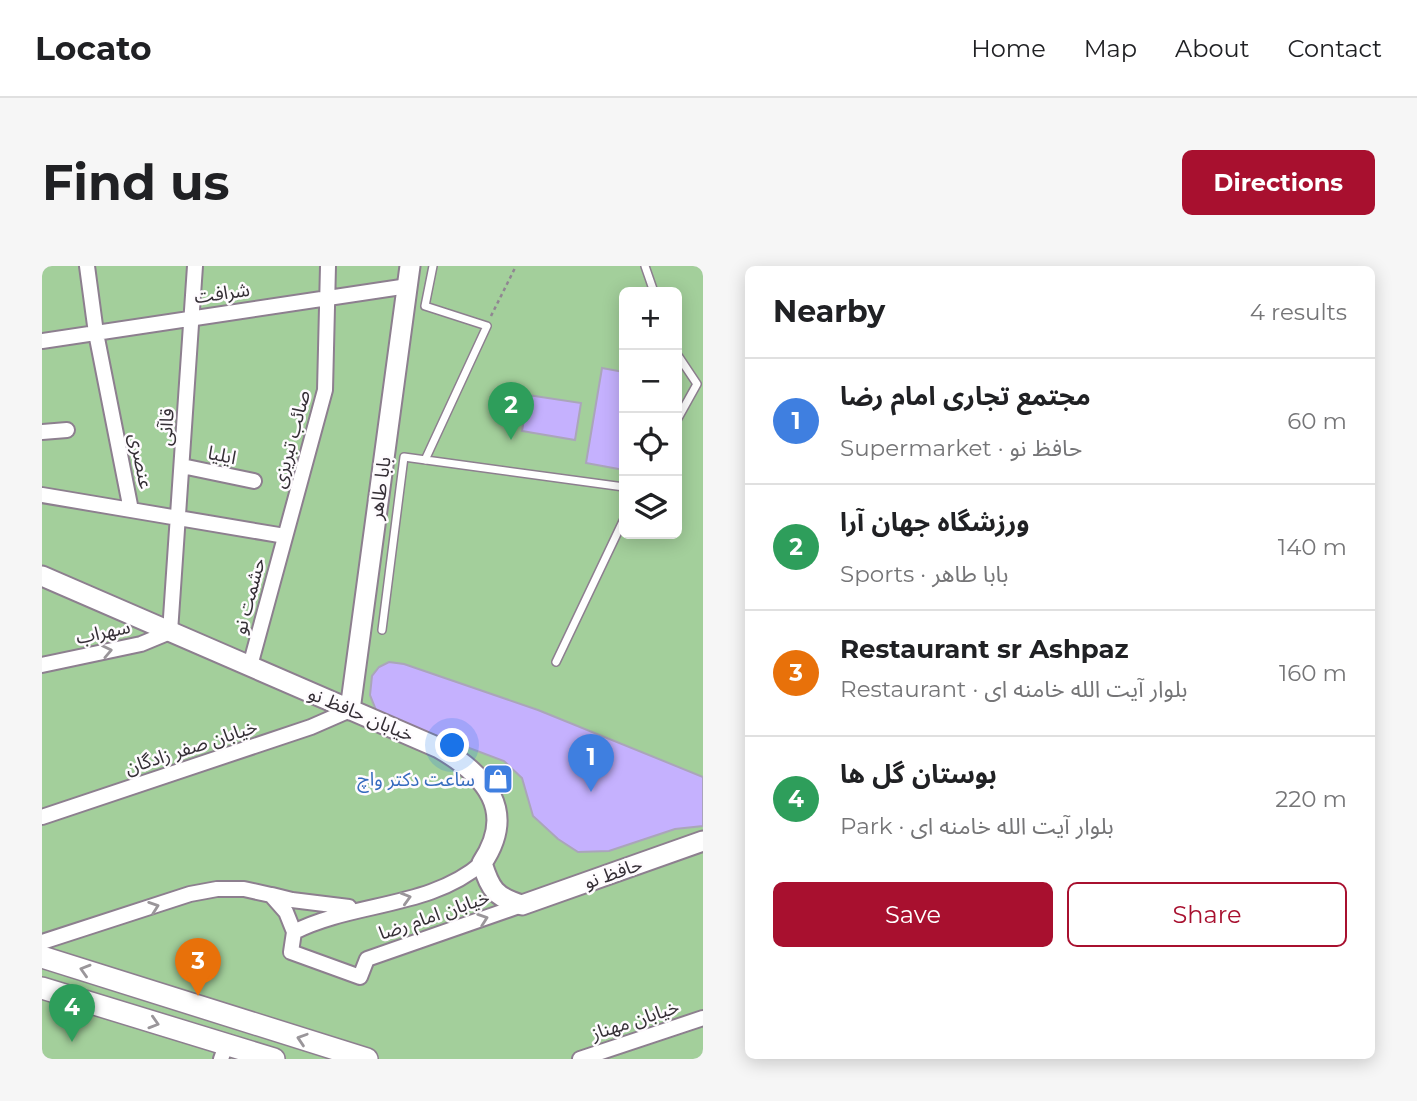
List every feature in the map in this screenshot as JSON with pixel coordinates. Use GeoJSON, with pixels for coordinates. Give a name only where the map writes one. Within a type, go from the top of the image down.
{"type":"FeatureCollection","features":[{"type":"Feature","properties":{"kind":"main road","name":"بابا طاهر"},"geometry":{"type":"LineString","coordinates":[[350,709],[409,276]]}},
{"type":"Feature","properties":{"kind":"main road","name":"خیابان حافظ نو"},"geometry":{"type":"LineString","coordinates":[[42,576],[439,748],[458,759],[478,776],[491,793],[497,811],[498,830],[491,850],[482,863]]}},
{"type":"Feature","properties":{"kind":"main road","name":"حافظ نو"},"geometry":{"type":"LineString","coordinates":[[522,905],[703,841]]}},
{"type":"Feature","properties":{"kind":"main road"},"geometry":{"type":"LineString","coordinates":[[482,863],[493,890],[503,900],[522,905]]}},
{"type":"Feature","properties":{"kind":"main road"},"geometry":{"type":"LineString","coordinates":[[42,957],[368,1059]]}},
{"type":"Feature","properties":{"kind":"main road"},"geometry":{"type":"LineString","coordinates":[[42,988],[223,1052],[266,1056],[266,1027]]}},
{"type":"Feature","properties":{"kind":"street","name":"عنصری"},"geometry":{"type":"LineString","coordinates":[[87,266],[96,332],[131,510],[285,536]]}},
{"type":"Feature","properties":{"kind":"street","name":"قاآنی"},"geometry":{"type":"LineString","coordinates":[[170,632],[195,266]]}},
{"type":"Feature","properties":{"kind":"street","name":"صائب تبریزی"},"geometry":{"type":"LineString","coordinates":[[285,536],[325,390],[328,266]]}},
{"type":"Feature","properties":{"kind":"street","name":"شرافت"},"geometry":{"type":"LineString","coordinates":[[42,341],[328,297],[409,276]]}},
{"type":"Feature","properties":{"kind":"street"},"geometry":{"type":"LineString","coordinates":[[42,432],[66,430]]}},
{"type":"Feature","properties":{"kind":"street","name":"ایلیا"},"geometry":{"type":"LineString","coordinates":[[182,467],[254,481]]}},
{"type":"Feature","properties":{"kind":"street"},"geometry":{"type":"LineString","coordinates":[[42,495],[131,510]]}},
{"type":"Feature","properties":{"kind":"street","name":"حشمت نو"},"geometry":{"type":"LineString","coordinates":[[250,666],[285,536]]}},
{"type":"Feature","properties":{"kind":"street","name":"سهراب"},"geometry":{"type":"LineString","coordinates":[[42,665],[141,644],[170,632]]}},
{"type":"Feature","properties":{"kind":"street","name":"خیابان صفر زادگان"},"geometry":{"type":"LineString","coordinates":[[42,817],[311,727],[350,709]]}},
{"type":"Feature","properties":{"kind":"street","name":"خیابان حافظ نو"},"geometry":{"type":"LineString","coordinates":[[294,932],[335,915],[367,909],[443,887],[467,876],[482,863]]}},
{"type":"Feature","properties":{"kind":"street"},"geometry":{"type":"LineString","coordinates":[[42,942],[190,894],[217,889],[244,889],[292,900],[367,909]]}},
{"type":"Feature","properties":{"kind":"street"},"geometry":{"type":"LineString","coordinates":[[271,895],[286,912],[294,932]]}},
{"type":"Feature","properties":{"kind":"street","name":"خیابان امام رضا"},"geometry":{"type":"LineString","coordinates":[[294,932],[291,952],[360,976],[367,959],[522,905]]}},
{"type":"Feature","properties":{"kind":"street","name":"خیابان مهناز"},"geometry":{"type":"LineString","coordinates":[[580,1059],[703,1018]]}},
{"type":"Feature","properties":{"kind":"lane"},"geometry":{"type":"LineString","coordinates":[[425,460],[487,326],[425,306],[433,266]]}},
{"type":"Feature","properties":{"kind":"lane"},"geometry":{"type":"LineString","coordinates":[[645,266],[652,287]]}},
{"type":"Feature","properties":{"kind":"lane"},"geometry":{"type":"LineString","coordinates":[[682,362],[697,384],[682,411]]}},
{"type":"Feature","properties":{"kind":"lane"},"geometry":{"type":"LineString","coordinates":[[382,630],[404,457],[619,486]]}},
{"type":"Feature","properties":{"kind":"lane"},"geometry":{"type":"LineString","coordinates":[[556,662],[619,530]]}},
{"type":"Feature","properties":{"kind":"path"},"geometry":{"type":"LineString","coordinates":[[487,326],[516,266]]}},
{"type":"Feature","properties":{"kind":"green space"},"geometry":{"type":"Polygon","coordinates":[[[42,266],[703,266],[703,1059],[42,1059],[42,266]]]}},
{"type":"Feature","properties":{"kind":"building"},"geometry":{"type":"Polygon","coordinates":[[[602,368],[619,371],[619,469],[586,463],[602,368]]]}},
{"type":"Feature","properties":{"kind":"building"},"geometry":{"type":"Polygon","coordinates":[[[528,395],[581,403],[575,440],[522,431],[528,395]]]}},
{"type":"Feature","properties":{"kind":"building"},"geometry":{"type":"Polygon","coordinates":[[[389,662],[404,664],[538,710],[703,777],[703,826],[675,829],[609,851],[578,852],[558,839],[533,816],[522,778],[504,761],[395,720],[376,710],[370,695],[372,676],[379,667],[389,662]]]}},
{"type":"Feature","properties":{"kind":"place","name":"ورزشگاه جهان آرا"},"geometry":{"type":"Point","coordinates":[511,440]}},
{"type":"Feature","properties":{"kind":"place","name":"ساعت دکتر واچ"},"geometry":{"type":"Point","coordinates":[498,779]}},
{"type":"Feature","properties":{"kind":"place","name":"مجتمع تجاری امام رضا"},"geometry":{"type":"Point","coordinates":[591,792]}},
{"type":"Feature","properties":{"kind":"place","name":"Restaurant sr Ashpaz"},"geometry":{"type":"Point","coordinates":[198,996]}},
{"type":"Feature","properties":{"kind":"place","name":"بوستان گل ها"},"geometry":{"type":"Point","coordinates":[72,1042]}}]}
